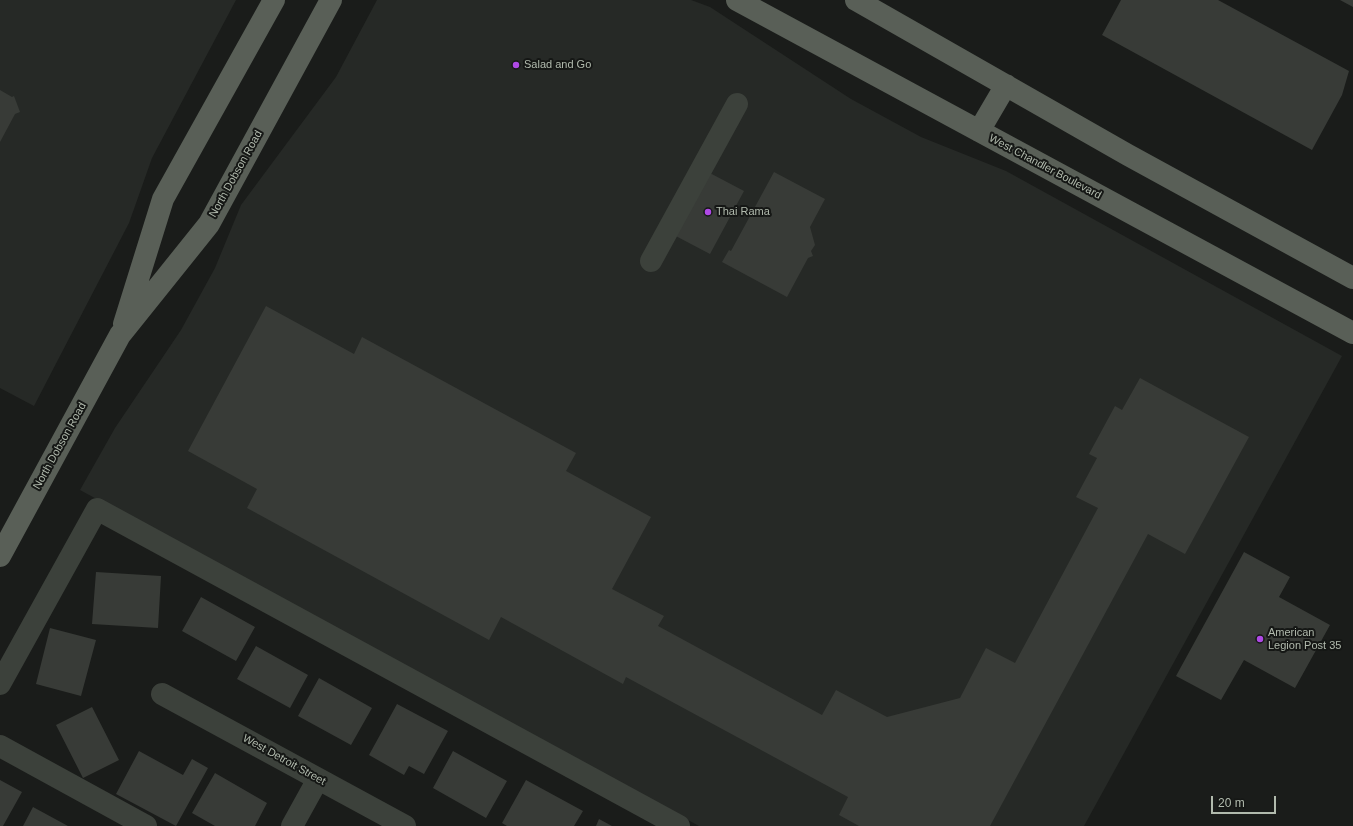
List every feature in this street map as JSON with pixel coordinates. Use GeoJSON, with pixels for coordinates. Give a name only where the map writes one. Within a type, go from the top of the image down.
{"type":"FeatureCollection","features":[{"type":"Feature","properties":{"kind":"main road","name":"North Dobson Road"},"geometry":{"type":"LineString","coordinates":[[120,335],[163,199],[274,0]]}},
{"type":"Feature","properties":{"kind":"main road","name":"North Dobson Road"},"geometry":{"type":"LineString","coordinates":[[0,556],[120,335],[209,224],[331,0]]}},
{"type":"Feature","properties":{"kind":"main road","name":"West Chandler Boulevard"},"geometry":{"type":"LineString","coordinates":[[737,0],[1353,333]]}},
{"type":"Feature","properties":{"kind":"main road"},"geometry":{"type":"LineString","coordinates":[[856,0],[1134,158],[1353,278]]}},
{"type":"Feature","properties":{"kind":"main road"},"geometry":{"type":"LineString","coordinates":[[979,131],[1006,85]]}},
{"type":"Feature","properties":{"kind":"street"},"geometry":{"type":"LineString","coordinates":[[651,261],[737,104]]}},
{"type":"Feature","properties":{"kind":"street"},"geometry":{"type":"LineString","coordinates":[[0,684],[97,509],[679,826]]}},
{"type":"Feature","properties":{"kind":"street","name":"West Detroit Street"},"geometry":{"type":"LineString","coordinates":[[162,694],[405,826]]}},
{"type":"Feature","properties":{"kind":"street"},"geometry":{"type":"LineString","coordinates":[[0,746],[146,826]]}},
{"type":"Feature","properties":{"kind":"street"},"geometry":{"type":"LineString","coordinates":[[292,826],[318,779]]}},
{"type":"Feature","properties":{"kind":"shaded area"},"geometry":{"type":"Polygon","coordinates":[[[0,0],[236,0],[152,158],[129,223],[34,406],[0,388],[0,0]]]}},
{"type":"Feature","properties":{"kind":"shaded area"},"geometry":{"type":"Polygon","coordinates":[[[377,0],[691,0],[710,7],[851,99],[921,137],[1006,171],[1342,356],[1084,826],[699,826],[80,490],[115,428],[181,330],[215,268],[241,205],[336,77],[377,0]]]}},
{"type":"Feature","properties":{"kind":"building"},"geometry":{"type":"Polygon","coordinates":[[[1121,0],[1218,0],[1349,71],[1342,95],[1312,150],[1102,35],[1121,0]]]}},
{"type":"Feature","properties":{"kind":"building"},"geometry":{"type":"Polygon","coordinates":[[[1340,0],[1353,0],[1353,7],[1340,0]]]}},
{"type":"Feature","properties":{"kind":"building"},"geometry":{"type":"Polygon","coordinates":[[[0,90],[12,97],[14,96],[20,112],[15,114],[0,142],[0,90]]]}},
{"type":"Feature","properties":{"kind":"building","name":"Thai Rama"},"geometry":{"type":"Polygon","coordinates":[[[706,171],[744,191],[710,254],[672,234],[706,171]]]}},
{"type":"Feature","properties":{"kind":"building"},"geometry":{"type":"Polygon","coordinates":[[[774,172],[825,199],[810,227],[815,245],[811,251],[813,256],[808,258],[787,297],[722,262],[729,250],[731,251],[774,172]]]}},
{"type":"Feature","properties":{"kind":"building"},"geometry":{"type":"Polygon","coordinates":[[[266,306],[354,354],[362,337],[576,453],[566,471],[651,517],[612,589],[664,616],[658,626],[822,715],[836,690],[887,717],[960,698],[986,648],[1015,663],[1098,508],[1076,497],[1097,458],[1089,454],[1115,406],[1122,410],[1140,378],[1249,437],[1185,554],[1148,534],[990,826],[859,826],[839,815],[848,797],[626,677],[623,684],[501,617],[489,640],[247,508],[257,489],[188,451],[266,306]]]}},
{"type":"Feature","properties":{"kind":"building","name":"American Legion Post 35"},"geometry":{"type":"Polygon","coordinates":[[[1244,552],[1290,577],[1279,597],[1330,625],[1295,688],[1244,660],[1221,700],[1176,676],[1244,552]]]}},
{"type":"Feature","properties":{"kind":"building"},"geometry":{"type":"Polygon","coordinates":[[[96,572],[161,576],[158,628],[92,624],[96,572]]]}},
{"type":"Feature","properties":{"kind":"building"},"geometry":{"type":"Polygon","coordinates":[[[201,597],[255,627],[236,661],[182,631],[201,597]]]}},
{"type":"Feature","properties":{"kind":"building"},"geometry":{"type":"Polygon","coordinates":[[[50,628],[96,640],[81,696],[36,684],[50,628]]]}},
{"type":"Feature","properties":{"kind":"building"},"geometry":{"type":"Polygon","coordinates":[[[256,646],[308,675],[290,708],[237,679],[256,646]]]}},
{"type":"Feature","properties":{"kind":"building"},"geometry":{"type":"Polygon","coordinates":[[[319,678],[372,708],[351,745],[298,716],[319,678]]]}},
{"type":"Feature","properties":{"kind":"building"},"geometry":{"type":"Polygon","coordinates":[[[397,704],[448,731],[424,774],[409,766],[404,775],[369,755],[397,704]]]}},
{"type":"Feature","properties":{"kind":"building"},"geometry":{"type":"Polygon","coordinates":[[[92,707],[119,760],[83,778],[56,725],[92,707]]]}},
{"type":"Feature","properties":{"kind":"building"},"geometry":{"type":"Polygon","coordinates":[[[139,751],[183,775],[192,759],[208,768],[176,826],[116,794],[139,751]]]}},
{"type":"Feature","properties":{"kind":"building"},"geometry":{"type":"Polygon","coordinates":[[[453,751],[507,781],[486,818],[433,788],[453,751]]]}},
{"type":"Feature","properties":{"kind":"building"},"geometry":{"type":"Polygon","coordinates":[[[215,773],[267,803],[255,826],[215,826],[192,813],[215,773]]]}},
{"type":"Feature","properties":{"kind":"building"},"geometry":{"type":"Polygon","coordinates":[[[0,780],[22,792],[3,826],[0,826],[0,780]]]}},
{"type":"Feature","properties":{"kind":"building"},"geometry":{"type":"Polygon","coordinates":[[[526,780],[583,811],[574,826],[507,826],[502,823],[526,780]]]}},
{"type":"Feature","properties":{"kind":"building"},"geometry":{"type":"Polygon","coordinates":[[[33,807],[68,826],[23,826],[33,807]]]}},
{"type":"Feature","properties":{"kind":"building"},"geometry":{"type":"Polygon","coordinates":[[[599,819],[612,826],[596,826],[599,819]]]}},
{"type":"Feature","properties":{"kind":"place","name":"Salad and Go"},"geometry":{"type":"Point","coordinates":[516,65]}},
{"type":"Feature","properties":{"kind":"place","name":"Thai Rama"},"geometry":{"type":"Point","coordinates":[708,212]}},
{"type":"Feature","properties":{"kind":"place","name":"American Legion Post 35"},"geometry":{"type":"Point","coordinates":[1260,639]}}]}
